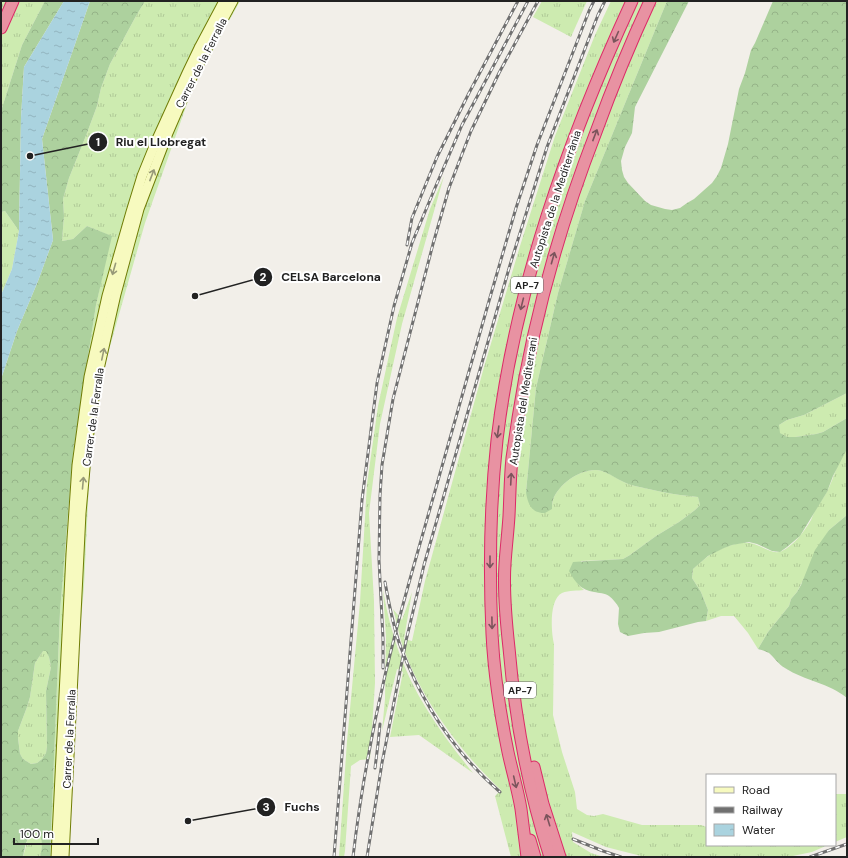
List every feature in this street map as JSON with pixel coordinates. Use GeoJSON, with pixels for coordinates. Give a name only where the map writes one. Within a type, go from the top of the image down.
{"type":"FeatureCollection","features":[{"type":"Feature","properties":{"kind":"highway"},"geometry":{"type":"LineString","coordinates":[[1,28],[13,1]]}},
{"type":"Feature","properties":{"kind":"highway","name":"Autopista de la Mediterrània"},"geometry":{"type":"LineString","coordinates":[[527,857],[521,807],[508,752],[498,696],[492,634],[490,571],[491,531],[498,431],[519,320],[551,204],[587,105],[632,1]]}},
{"type":"Feature","properties":{"kind":"highway","name":"Autopista de la Mediterrània"},"geometry":{"type":"LineString","coordinates":[[539,309],[575,187],[615,82],[650,1]]}},
{"type":"Feature","properties":{"kind":"highway","name":"Autopista del Mediterrani"},"geometry":{"type":"LineString","coordinates":[[509,518],[512,460],[517,425],[524,378],[539,309]]}},
{"type":"Feature","properties":{"kind":"highway"},"geometry":{"type":"LineString","coordinates":[[509,518],[505,580],[507,630],[512,685],[526,768],[550,857]]}},
{"type":"Feature","properties":{"kind":"highway","name":"AP-7"},"geometry":{"type":"LineString","coordinates":[[509,518],[513,622],[522,705],[528,744],[536,777],[560,857]]}},
{"type":"Feature","properties":{"kind":"highway"},"geometry":{"type":"LineString","coordinates":[[521,807],[535,857]]}},
{"type":"Feature","properties":{"kind":"street","name":"Carrer de la Ferralla"},"geometry":{"type":"LineString","coordinates":[[56,857],[71,554],[77,465],[89,377],[107,296],[142,176],[187,73],[224,1]]}},
{"type":"Feature","properties":{"kind":"street","name":"Carrer de la Ferralla"},"geometry":{"type":"LineString","coordinates":[[64,857],[80,513],[87,446],[97,378],[116,294],[139,209],[168,133],[194,73],[233,1]]}},
{"type":"Feature","properties":{"kind":"green space"},"geometry":{"type":"Polygon","coordinates":[[[1,1],[45,1],[22,45],[1,111],[1,1]]]}},
{"type":"Feature","properties":{"kind":"green space"},"geometry":{"type":"Polygon","coordinates":[[[45,1],[64,1],[24,67],[21,118],[19,231],[5,211],[1,212],[1,111],[22,45],[45,1]]]}},
{"type":"Feature","properties":{"kind":"green space"},"geometry":{"type":"Polygon","coordinates":[[[90,1],[145,1],[110,64],[101,88],[97,106],[69,178],[63,199],[64,216],[62,241],[73,239],[87,226],[112,236],[96,305],[73,454],[60,612],[50,857],[40,857],[42,841],[37,833],[30,836],[28,839],[23,857],[1,857],[1,379],[17,331],[53,240],[42,139],[90,1]],[[43,651],[35,663],[30,697],[18,731],[20,754],[23,759],[31,764],[37,763],[42,759],[46,753],[47,746],[46,691],[51,667],[46,651],[43,651]]]}},
{"type":"Feature","properties":{"kind":"green space"},"geometry":{"type":"Polygon","coordinates":[[[145,1],[240,1],[194,84],[145,223],[105,364],[90,461],[84,587],[78,653],[67,857],[50,857],[60,612],[73,454],[96,305],[111,236],[87,226],[73,239],[62,241],[64,216],[63,199],[69,178],[97,106],[101,88],[110,64],[145,1]]]}},
{"type":"Feature","properties":{"kind":"green space"},"geometry":{"type":"Polygon","coordinates":[[[542,1],[587,1],[571,37],[533,17],[542,1]]]}},
{"type":"Feature","properties":{"kind":"green space"},"geometry":{"type":"Polygon","coordinates":[[[611,1],[667,1],[585,201],[558,293],[536,388],[526,492],[552,509],[556,494],[566,482],[580,473],[595,470],[602,471],[635,486],[698,497],[700,505],[679,522],[623,559],[581,561],[578,584],[584,590],[562,593],[558,596],[555,602],[552,616],[554,644],[553,715],[562,752],[575,792],[577,809],[587,815],[594,816],[603,814],[642,825],[701,825],[706,827],[706,846],[826,846],[812,852],[788,857],[645,857],[606,847],[572,832],[573,842],[591,853],[604,857],[511,857],[495,796],[501,790],[470,758],[442,722],[418,682],[401,641],[393,609],[402,620],[412,592],[404,639],[412,641],[425,581],[484,367],[520,246],[555,136],[595,35],[611,1]]]}},
{"type":"Feature","properties":{"kind":"green space"},"geometry":{"type":"Polygon","coordinates":[[[667,1],[689,1],[635,107],[632,133],[625,147],[621,161],[624,177],[645,201],[651,205],[672,210],[680,208],[694,199],[712,183],[721,168],[728,144],[739,89],[751,50],[773,1],[847,1],[847,393],[804,415],[787,420],[779,425],[780,433],[787,437],[795,437],[823,432],[847,418],[847,449],[833,476],[827,492],[800,536],[787,547],[780,552],[772,551],[749,542],[732,545],[708,556],[693,569],[692,578],[701,592],[708,610],[706,621],[659,632],[628,636],[620,632],[618,624],[619,608],[616,603],[607,595],[589,591],[579,585],[569,571],[573,562],[623,559],[695,510],[700,505],[698,497],[635,486],[602,471],[595,470],[580,473],[566,482],[556,494],[552,509],[545,513],[535,511],[531,507],[526,492],[536,388],[558,293],[585,201],[667,1]]]}},
{"type":"Feature","properties":{"kind":"green space"},"geometry":{"type":"Polygon","coordinates":[[[444,176],[402,324],[380,424],[369,513],[374,601],[375,683],[370,759],[360,760],[351,766],[345,851],[344,857],[339,857],[347,741],[360,602],[367,484],[378,406],[397,318],[430,209],[444,176]]]}},
{"type":"Feature","properties":{"kind":"green space"},"geometry":{"type":"Polygon","coordinates":[[[5,211],[19,231],[12,269],[1,295],[1,212],[5,211]]]}},
{"type":"Feature","properties":{"kind":"green space"},"geometry":{"type":"Polygon","coordinates":[[[847,393],[847,418],[823,432],[816,434],[787,437],[779,433],[779,425],[787,420],[804,415],[847,393]]]}},
{"type":"Feature","properties":{"kind":"green space"},"geometry":{"type":"Polygon","coordinates":[[[847,449],[847,515],[829,530],[797,592],[791,599],[789,606],[768,632],[758,649],[748,633],[734,616],[721,616],[706,621],[708,610],[701,592],[692,578],[693,569],[711,554],[733,544],[750,543],[770,551],[778,552],[795,542],[811,520],[827,491],[839,461],[847,449]]]}},
{"type":"Feature","properties":{"kind":"green space"},"geometry":{"type":"Polygon","coordinates":[[[847,515],[847,698],[825,685],[785,668],[780,665],[769,653],[758,649],[768,632],[789,606],[791,599],[801,585],[815,550],[829,530],[847,515]]]}},
{"type":"Feature","properties":{"kind":"green space"},"geometry":{"type":"Polygon","coordinates":[[[383,590],[394,637],[411,681],[437,725],[473,773],[419,735],[390,737],[403,672],[397,669],[382,731],[385,699],[386,637],[383,590]]]}},
{"type":"Feature","properties":{"kind":"green space"},"geometry":{"type":"Polygon","coordinates":[[[43,651],[47,651],[51,667],[46,691],[47,746],[46,753],[42,759],[37,763],[31,764],[23,759],[20,754],[18,731],[30,697],[35,663],[43,651]]]}},
{"type":"Feature","properties":{"kind":"green space"},"geometry":{"type":"Polygon","coordinates":[[[836,794],[847,794],[847,837],[836,842],[836,794]]]}},
{"type":"Feature","properties":{"kind":"green space"},"geometry":{"type":"Polygon","coordinates":[[[34,833],[38,833],[42,841],[40,857],[23,857],[28,838],[34,833]]]}},
{"type":"Feature","properties":{"kind":"water"},"geometry":{"type":"Polygon","coordinates":[[[64,1],[90,1],[42,139],[53,240],[17,331],[1,379],[1,295],[12,269],[19,231],[21,118],[24,67],[64,1]]]}},
{"type":"Feature","properties":{"kind":"railway"},"geometry":{"type":"LineString","coordinates":[[407,245],[412,218],[437,157],[518,1]]}},
{"type":"Feature","properties":{"kind":"railway"},"geometry":{"type":"LineString","coordinates":[[334,857],[362,500],[377,383],[394,306],[412,243],[462,125],[528,1]]}},
{"type":"Feature","properties":{"kind":"railway"},"geometry":{"type":"LineString","coordinates":[[383,668],[379,560],[380,496],[382,465],[393,399],[449,188],[471,131],[499,73],[538,1]]}},
{"type":"Feature","properties":{"kind":"railway"},"geometry":{"type":"LineString","coordinates":[[353,857],[363,787],[383,682],[410,579],[516,208],[537,145],[594,1]]}},
{"type":"Feature","properties":{"kind":"railway"},"geometry":{"type":"LineString","coordinates":[[367,857],[382,763],[406,641],[424,565],[510,265],[547,147],[598,15],[605,1]]}},
{"type":"Feature","properties":{"kind":"railway"},"geometry":{"type":"LineString","coordinates":[[385,582],[398,640],[419,688],[454,744],[468,761],[500,792]]}},
{"type":"Feature","properties":{"kind":"railway"},"geometry":{"type":"LineString","coordinates":[[375,768],[380,724]]}},
{"type":"Feature","properties":{"kind":"railway"},"geometry":{"type":"LineString","coordinates":[[573,839],[621,857]]}},
{"type":"Feature","properties":{"kind":"railway"},"geometry":{"type":"LineString","coordinates":[[810,857],[847,844]]}},
{"type":"Feature","properties":{"kind":"place","name":"Riu el Llobregat"},"geometry":{"type":"Point","coordinates":[30,156]}},
{"type":"Feature","properties":{"kind":"place","name":"CELSA Barcelona"},"geometry":{"type":"Point","coordinates":[195,296]}},
{"type":"Feature","properties":{"kind":"place","name":"Fuchs"},"geometry":{"type":"Point","coordinates":[188,821]}}]}
